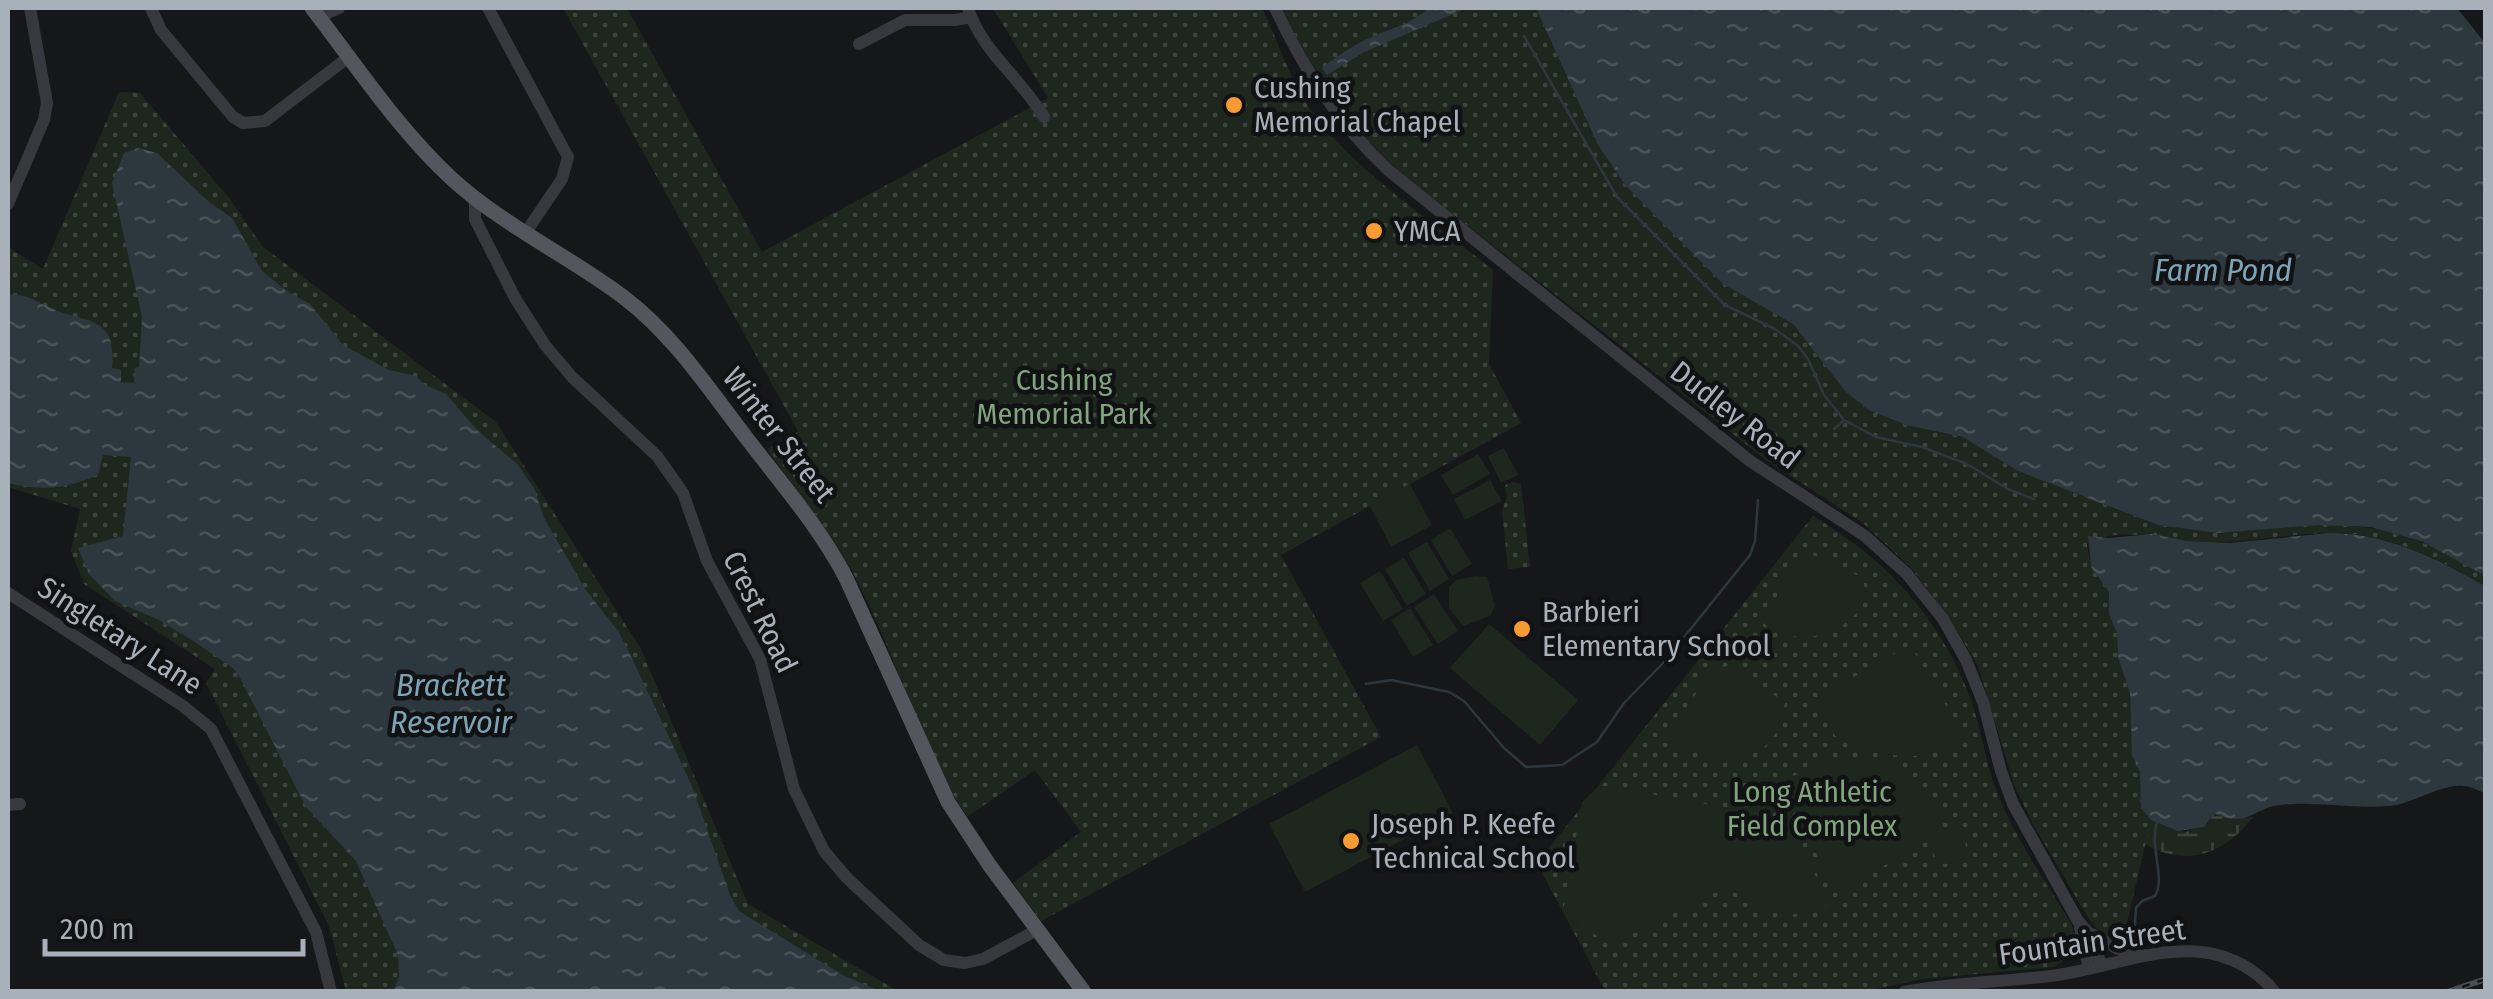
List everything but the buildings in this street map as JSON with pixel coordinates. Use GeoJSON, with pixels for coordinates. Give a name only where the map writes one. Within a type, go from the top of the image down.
{"type":"FeatureCollection","features":[{"type":"Feature","properties":{"kind":"main road","name":"Winter Street"},"geometry":{"type":"LineString","coordinates":[[316,12],[422,148],[475,198],[616,292],[654,323],[696,372],[802,510],[846,578],[942,790],[975,845],[1084,992]]}},
{"type":"Feature","properties":{"kind":"street"},"geometry":{"type":"LineString","coordinates":[[8,204],[46,112],[46,87],[30,8]]}},
{"type":"Feature","properties":{"kind":"street"},"geometry":{"type":"LineString","coordinates":[[151,8],[160,30],[242,124],[265,121],[350,56]]}},
{"type":"Feature","properties":{"kind":"street"},"geometry":{"type":"LineString","coordinates":[[316,12],[339,8]]}},
{"type":"Feature","properties":{"kind":"street"},"geometry":{"type":"LineString","coordinates":[[488,8],[568,157],[562,179],[526,232]]}},
{"type":"Feature","properties":{"kind":"street","name":"Dudley Road"},"geometry":{"type":"LineString","coordinates":[[1275,8],[1319,91],[1354,135],[1394,175],[1750,461],[1864,536],[1907,574],[1960,648],[1983,702],[2000,772],[2013,804],[2083,930],[2095,968]]}},
{"type":"Feature","properties":{"kind":"street"},"geometry":{"type":"LineString","coordinates":[[859,44],[905,20],[955,20],[969,12],[982,40],[1030,95],[1044,118]]}},
{"type":"Feature","properties":{"kind":"street","name":"Crest Road"},"geometry":{"type":"LineString","coordinates":[[475,198],[475,219],[537,334],[572,377],[657,456],[684,494],[706,561],[760,659],[794,789],[824,851],[846,878],[936,957],[964,962],[983,959],[1037,930]]}},
{"type":"Feature","properties":{"kind":"street","name":"Singletary Lane"},"geometry":{"type":"LineString","coordinates":[[8,593],[183,706],[211,729],[321,942],[331,992]]}},
{"type":"Feature","properties":{"kind":"street"},"geometry":{"type":"LineString","coordinates":[[2059,974],[2077,956],[2083,930],[2118,949],[2165,953]]}},
{"type":"Feature","properties":{"kind":"street","name":"Fountain Street"},"geometry":{"type":"LineString","coordinates":[[1904,992],[2059,974],[2190,951],[2220,955],[2250,968],[2275,992]]}},
{"type":"Feature","properties":{"kind":"green space","name":"Cushing Memorial Park"},"geometry":{"type":"Polygon","coordinates":[[[563,8],[627,8],[762,252],[1048,98],[993,8],[1262,8],[1295,83],[1322,125],[1381,183],[1493,270],[1489,364],[1521,423],[1281,555],[1381,737],[1041,921],[1013,883],[1081,832],[1035,770],[967,817],[935,759],[845,558],[767,449],[798,431],[563,8]]]}},
{"type":"Feature","properties":{"kind":"green space"},"geometry":{"type":"Polygon","coordinates":[[[1282,8],[1536,8],[1598,145],[1626,186],[1723,284],[1793,324],[1845,391],[1869,410],[1906,425],[1963,437],[2018,471],[2158,525],[2217,533],[2328,524],[2379,529],[2429,545],[2485,576],[2485,586],[2413,550],[2343,533],[2229,542],[2120,535],[2087,544],[2091,567],[2109,592],[2118,657],[2130,693],[2132,755],[2142,783],[2140,803],[2151,820],[2122,944],[2101,934],[2034,826],[2014,785],[1978,666],[1948,616],[1912,569],[1863,523],[1766,460],[1399,172],[1333,96],[1282,8]]]}},
{"type":"Feature","properties":{"kind":"green space","name":"Brackett Reservoir"},"geometry":{"type":"Polygon","coordinates":[[[119,92],[140,93],[229,198],[262,246],[496,422],[641,649],[748,904],[898,991],[346,991],[329,926],[206,683],[215,669],[84,584],[71,551],[80,509],[8,487],[8,247],[43,269],[119,92]]]}},
{"type":"Feature","properties":{"kind":"green space"},"geometry":{"type":"Polygon","coordinates":[[[1504,448],[1518,475],[1501,483],[1488,456],[1504,448]]]}},
{"type":"Feature","properties":{"kind":"green space"},"geometry":{"type":"Polygon","coordinates":[[[1478,454],[1490,474],[1453,495],[1441,475],[1478,454]]]}},
{"type":"Feature","properties":{"kind":"green space"},"geometry":{"type":"Polygon","coordinates":[[[1490,480],[1502,501],[1465,520],[1454,499],[1490,480]]]}},
{"type":"Feature","properties":{"kind":"green space"},"geometry":{"type":"Polygon","coordinates":[[[1410,484],[1432,525],[1391,547],[1370,506],[1410,484]]]}},
{"type":"Feature","properties":{"kind":"green space"},"geometry":{"type":"Polygon","coordinates":[[[1521,484],[1530,567],[1508,569],[1502,511],[1507,497],[1505,485],[1521,484]]]}},
{"type":"Feature","properties":{"kind":"green space"},"geometry":{"type":"Polygon","coordinates":[[[2077,512],[2151,820],[2186,832],[2207,824],[2214,813],[2235,819],[2253,817],[2217,848],[2190,856],[2144,844],[2077,512]]]}},
{"type":"Feature","properties":{"kind":"green space","name":"Long Athletic Field Complex"},"geometry":{"type":"Polygon","coordinates":[[[1813,516],[1887,571],[1943,641],[1970,697],[2005,810],[2072,925],[2076,940],[2073,953],[2054,967],[1923,979],[1867,991],[1605,991],[1537,863],[1813,516]]]}},
{"type":"Feature","properties":{"kind":"green space"},"geometry":{"type":"Polygon","coordinates":[[[1450,528],[1472,564],[1452,576],[1431,540],[1450,528]]]}},
{"type":"Feature","properties":{"kind":"green space"},"geometry":{"type":"Polygon","coordinates":[[[1427,542],[1449,579],[1430,591],[1408,553],[1427,542]]]}},
{"type":"Feature","properties":{"kind":"green space"},"geometry":{"type":"Polygon","coordinates":[[[1813,555],[1861,577],[1868,595],[1860,609],[1836,629],[1807,637],[1792,636],[1763,623],[1783,585],[1781,578],[1789,562],[1813,555]]]}},
{"type":"Feature","properties":{"kind":"green space"},"geometry":{"type":"Polygon","coordinates":[[[1404,558],[1426,594],[1407,606],[1385,569],[1404,558]]]}},
{"type":"Feature","properties":{"kind":"green space"},"geometry":{"type":"Polygon","coordinates":[[[1380,571],[1403,609],[1383,621],[1360,583],[1380,571]]]}},
{"type":"Feature","properties":{"kind":"green space"},"geometry":{"type":"Polygon","coordinates":[[[1487,577],[1495,606],[1490,616],[1463,626],[1449,608],[1449,587],[1456,580],[1487,577]]]}},
{"type":"Feature","properties":{"kind":"green space"},"geometry":{"type":"Polygon","coordinates":[[[1434,594],[1458,631],[1438,644],[1414,607],[1434,594]]]}},
{"type":"Feature","properties":{"kind":"green space"},"geometry":{"type":"Polygon","coordinates":[[[1410,608],[1433,645],[1413,657],[1391,620],[1410,608]]]}},
{"type":"Feature","properties":{"kind":"green space"},"geometry":{"type":"Polygon","coordinates":[[[1489,624],[1578,700],[1540,745],[1450,668],[1489,624]]]}},
{"type":"Feature","properties":{"kind":"green space"},"geometry":{"type":"Polygon","coordinates":[[[1910,645],[1964,736],[1931,753],[1900,756],[1835,736],[1819,697],[1910,645]]]}},
{"type":"Feature","properties":{"kind":"green space"},"geometry":{"type":"Polygon","coordinates":[[[1728,666],[1785,702],[1780,725],[1770,741],[1756,752],[1723,758],[1685,748],[1666,738],[1712,670],[1728,666]]]}},
{"type":"Feature","properties":{"kind":"green space"},"geometry":{"type":"Polygon","coordinates":[[[1417,745],[1453,813],[1305,892],[1269,824],[1417,745]]]}},
{"type":"Feature","properties":{"kind":"green space"},"geometry":{"type":"Polygon","coordinates":[[[1888,757],[1950,817],[1934,829],[1963,826],[1968,861],[1936,865],[1932,838],[1846,888],[1832,884],[1795,811],[1784,780],[1830,760],[1888,757]]]}},
{"type":"Feature","properties":{"kind":"green space"},"geometry":{"type":"Polygon","coordinates":[[[1598,787],[1760,814],[1757,843],[1786,829],[1798,834],[1828,906],[1800,913],[1775,913],[1752,903],[1730,885],[1610,945],[1563,912],[1582,802],[1598,787]]]}},
{"type":"Feature","properties":{"kind":"water"},"geometry":{"type":"Polygon","coordinates":[[[1429,8],[1467,8],[1364,52],[1327,75],[1322,68],[1356,45],[1412,20],[1429,8]]]}},
{"type":"Feature","properties":{"kind":"water","name":"Farm Pond"},"geometry":{"type":"Polygon","coordinates":[[[1536,8],[2457,8],[2485,43],[2485,576],[2423,542],[2371,527],[2319,525],[2217,533],[2158,525],[2018,471],[1963,437],[1906,425],[1869,410],[1845,391],[1793,324],[1723,284],[1626,186],[1598,145],[1536,8]]]}},
{"type":"Feature","properties":{"kind":"water","name":"Brackett Reservoir"},"geometry":{"type":"Polygon","coordinates":[[[138,148],[157,153],[232,218],[262,271],[310,304],[343,345],[389,370],[416,376],[425,385],[446,394],[477,430],[517,464],[534,488],[544,518],[585,589],[618,631],[629,652],[692,786],[739,911],[841,974],[879,991],[393,991],[399,977],[398,955],[356,861],[306,807],[233,668],[159,620],[115,601],[89,574],[78,548],[123,536],[131,457],[103,455],[98,475],[64,486],[43,488],[8,483],[8,295],[26,297],[98,324],[110,339],[112,368],[121,370],[121,382],[134,383],[135,368],[139,367],[142,317],[112,183],[124,153],[138,148]]]}},
{"type":"Feature","properties":{"kind":"water"},"geometry":{"type":"Polygon","coordinates":[[[2329,533],[2391,542],[2485,586],[2485,793],[2455,786],[2389,806],[2280,805],[2235,819],[2214,813],[2204,827],[2178,831],[2151,820],[2141,808],[2140,772],[2132,755],[2130,693],[2109,614],[2109,592],[2091,567],[2088,536],[2152,534],[2230,543],[2329,533]]]}},
{"type":"Feature","properties":{"kind":"waterway"},"geometry":{"type":"LineString","coordinates":[[1524,36],[1617,197],[1725,305],[1775,329],[1798,346],[1824,395],[1844,420],[1876,437],[1922,447],[1967,464],[2008,489],[2034,499]]}},
{"type":"Feature","properties":{"kind":"waterway"},"geometry":{"type":"LineString","coordinates":[[1834,429],[1844,420]]}},
{"type":"Feature","properties":{"kind":"waterway"},"geometry":{"type":"LineString","coordinates":[[1366,684],[1391,680],[1449,692],[1464,701],[1504,748],[1526,767],[1562,765],[1597,742],[1624,703],[1665,661],[1750,555],[1758,500]]}},
{"type":"Feature","properties":{"kind":"waterway"},"geometry":{"type":"LineString","coordinates":[[2134,939],[2136,908],[2155,896],[2158,888],[2157,822]]}},
{"type":"Feature","properties":{"kind":"railway"},"geometry":{"type":"LineString","coordinates":[[2447,992],[2486,979]]}},
{"type":"Feature","properties":{"kind":"place","name":"Cushing Memorial Chapel"},"geometry":{"type":"Point","coordinates":[1234,105]}},
{"type":"Feature","properties":{"kind":"place","name":"YMCA"},"geometry":{"type":"Point","coordinates":[1374,231]}},
{"type":"Feature","properties":{"kind":"place","name":"Barbieri Elementary School"},"geometry":{"type":"Point","coordinates":[1522,629]}},
{"type":"Feature","properties":{"kind":"place","name":"Joseph P. Keefe Technical School"},"geometry":{"type":"Point","coordinates":[1351,841]}}]}
